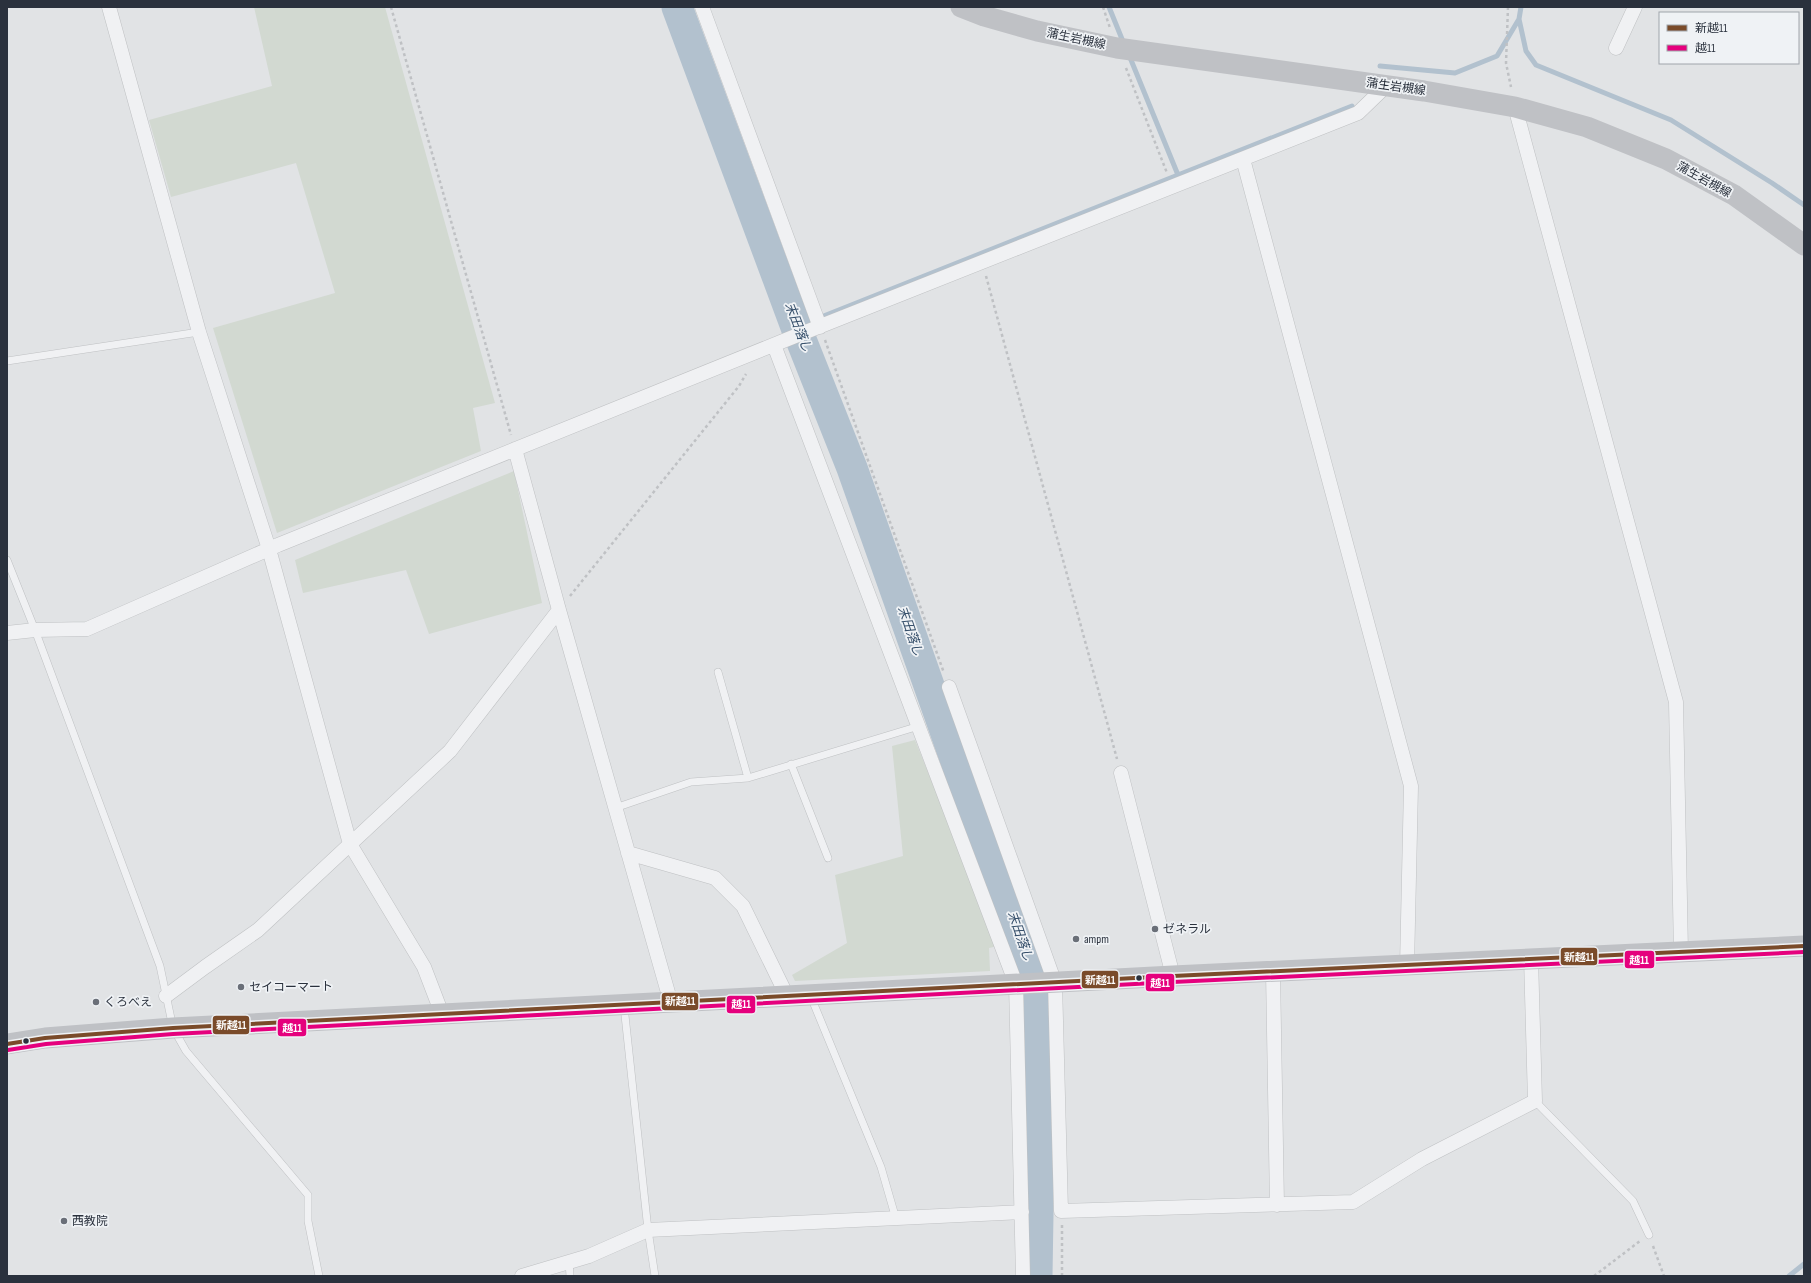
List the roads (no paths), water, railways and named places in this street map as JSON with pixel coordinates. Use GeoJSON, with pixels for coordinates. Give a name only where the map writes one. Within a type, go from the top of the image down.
{"type":"FeatureCollection","features":[{"type":"Feature","properties":{"kind":"street"},"geometry":{"type":"LineString","coordinates":[[109,7],[199,332],[269,549],[350,844],[424,967],[442,1014]]}},
{"type":"Feature","properties":{"kind":"street"},"geometry":{"type":"LineString","coordinates":[[702,7],[820,326]]}},
{"type":"Feature","properties":{"kind":"street","name":"蒲生岩槻線"},"geometry":{"type":"LineString","coordinates":[[961,7],[984,16],[1037,31],[1117,48],[1386,86],[1515,108],[1587,127],[1666,158],[1734,195],[1804,245]]}},
{"type":"Feature","properties":{"kind":"street"},"geometry":{"type":"LineString","coordinates":[[1616,48],[1635,7]]}},
{"type":"Feature","properties":{"kind":"street"},"geometry":{"type":"LineString","coordinates":[[7,633],[35,630],[87,629],[269,549],[515,449],[820,326],[1358,113],[1386,86]]}},
{"type":"Feature","properties":{"kind":"street"},"geometry":{"type":"LineString","coordinates":[[1515,108],[1676,702],[1681,952]]}},
{"type":"Feature","properties":{"kind":"street"},"geometry":{"type":"LineString","coordinates":[[1243,159],[1411,786],[1407,966]]}},
{"type":"Feature","properties":{"kind":"street"},"geometry":{"type":"LineString","coordinates":[[774,345],[1016,984],[1023,1276]]}},
{"type":"Feature","properties":{"kind":"street"},"geometry":{"type":"LineString","coordinates":[[515,449],[670,1002]]}},
{"type":"Feature","properties":{"kind":"street"},"geometry":{"type":"LineString","coordinates":[[166,996],[205,966],[258,930],[450,751],[559,610]]}},
{"type":"Feature","properties":{"kind":"street"},"geometry":{"type":"LineString","coordinates":[[949,687],[1055,983],[1061,1212],[1353,1202],[1422,1159],[1535,1101],[1531,958]]}},
{"type":"Feature","properties":{"kind":"street"},"geometry":{"type":"LineString","coordinates":[[1121,773],[1173,976]]}},
{"type":"Feature","properties":{"kind":"street"},"geometry":{"type":"LineString","coordinates":[[628,853],[715,878],[743,906],[787,996]]}},
{"type":"Feature","properties":{"kind":"street"},"geometry":{"type":"LineString","coordinates":[[7,1044],[45,1038],[173,1028],[1173,976],[1407,966],[1531,958],[1804,946]]}},
{"type":"Feature","properties":{"kind":"street"},"geometry":{"type":"LineString","coordinates":[[1273,972],[1277,1204]]}},
{"type":"Feature","properties":{"kind":"street"},"geometry":{"type":"LineString","coordinates":[[522,1276],[589,1256],[648,1230],[1022,1212]]}},
{"type":"Feature","properties":{"kind":"lane"},"geometry":{"type":"LineString","coordinates":[[7,361],[199,332]]}},
{"type":"Feature","properties":{"kind":"lane"},"geometry":{"type":"LineString","coordinates":[[7,560],[35,630],[160,966],[173,1028],[186,1051],[308,1194],[308,1221],[319,1276]]}},
{"type":"Feature","properties":{"kind":"lane"},"geometry":{"type":"LineString","coordinates":[[718,672],[748,778]]}},
{"type":"Feature","properties":{"kind":"lane"},"geometry":{"type":"LineString","coordinates":[[615,808],[691,782],[748,778],[919,726]]}},
{"type":"Feature","properties":{"kind":"lane"},"geometry":{"type":"LineString","coordinates":[[791,764],[828,858]]}},
{"type":"Feature","properties":{"kind":"lane"},"geometry":{"type":"LineString","coordinates":[[811,995],[881,1167],[896,1219]]}},
{"type":"Feature","properties":{"kind":"lane"},"geometry":{"type":"LineString","coordinates":[[624,1005],[648,1230],[656,1276]]}},
{"type":"Feature","properties":{"kind":"lane"},"geometry":{"type":"LineString","coordinates":[[1535,1101],[1633,1201],[1649,1235]]}},
{"type":"Feature","properties":{"kind":"lane"},"geometry":{"type":"LineString","coordinates":[[569,1262],[570,1276]]}},
{"type":"Feature","properties":{"kind":"waterway","name":"末田落し"},"geometry":{"type":"LineString","coordinates":[[677,7],[796,327],[852,468],[960,773],[1027,953],[1037,1001],[1039,1153],[1037,1276]]}},
{"type":"Feature","properties":{"kind":"waterway"},"geometry":{"type":"LineString","coordinates":[[1109,7],[1124,44]]}},
{"type":"Feature","properties":{"kind":"waterway"},"geometry":{"type":"LineString","coordinates":[[1521,7],[1519,19],[1526,51],[1536,65],[1671,120],[1772,183],[1804,205]]}},
{"type":"Feature","properties":{"kind":"waterway"},"geometry":{"type":"LineString","coordinates":[[1380,66],[1455,73],[1497,56],[1519,19]]}},
{"type":"Feature","properties":{"kind":"waterway"},"geometry":{"type":"LineString","coordinates":[[1129,55],[1178,175]]}},
{"type":"Feature","properties":{"kind":"waterway"},"geometry":{"type":"LineString","coordinates":[[796,327],[1352,106]]}},
{"type":"Feature","properties":{"kind":"waterway"},"geometry":{"type":"LineString","coordinates":[[1789,1276],[1804,1264]]}},
{"type":"Feature","properties":{"kind":"place","name":"ゼネラル"},"geometry":{"type":"Point","coordinates":[1155,929]}},
{"type":"Feature","properties":{"kind":"place","name":"ampm"},"geometry":{"type":"Point","coordinates":[1076,939]}},
{"type":"Feature","properties":{"kind":"place","name":"セイコーマート"},"geometry":{"type":"Point","coordinates":[241,987]}},
{"type":"Feature","properties":{"kind":"place","name":"くろべえ"},"geometry":{"type":"Point","coordinates":[96,1002]}},
{"type":"Feature","properties":{"kind":"place","name":"西教院"},"geometry":{"type":"Point","coordinates":[64,1221]}}]}
